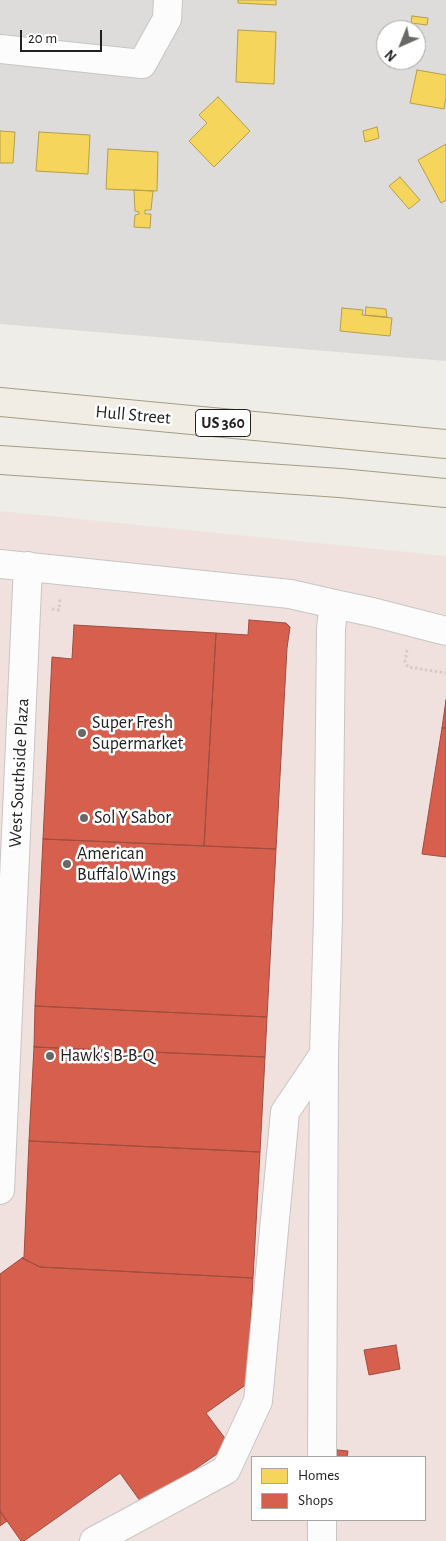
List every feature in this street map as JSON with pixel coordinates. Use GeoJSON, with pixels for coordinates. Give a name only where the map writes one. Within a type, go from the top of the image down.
{"type":"FeatureCollection","features":[{"type":"Feature","properties":{"kind":"main road","name":"Hull Street"},"geometry":{"type":"LineString","coordinates":[[0,402],[446,444]]}},
{"type":"Feature","properties":{"kind":"main road"},"geometry":{"type":"LineString","coordinates":[[0,460],[340,483],[446,493]]}},
{"type":"Feature","properties":{"kind":"street"},"geometry":{"type":"LineString","coordinates":[[0,49],[142,64],[167,19],[168,0]]}},
{"type":"Feature","properties":{"kind":"street"},"geometry":{"type":"LineString","coordinates":[[0,564],[290,594],[446,631]]}},
{"type":"Feature","properties":{"kind":"street","name":"West Southside Plaza"},"geometry":{"type":"LineString","coordinates":[[0,1190],[8,827],[28,566]]}},
{"type":"Feature","properties":{"kind":"street"},"geometry":{"type":"LineString","coordinates":[[322,1456],[324,1054],[328,918],[331,628],[334,604]]}},
{"type":"Feature","properties":{"kind":"street"},"geometry":{"type":"LineString","coordinates":[[94,1541],[226,1470],[258,1401],[285,1112],[324,1054]]}},
{"type":"Feature","properties":{"kind":"street"},"geometry":{"type":"LineString","coordinates":[[322,1521],[322,1541]]}},
{"type":"Feature","properties":{"kind":"path"},"geometry":{"type":"LineString","coordinates":[[408,646],[405,662],[408,667],[446,673]]}},
{"type":"Feature","properties":{"kind":"shaded area"},"geometry":{"type":"Polygon","coordinates":[[[0,0],[446,0],[446,361],[0,324],[0,0]]]}},
{"type":"Feature","properties":{"kind":"shaded area"},"geometry":{"type":"Polygon","coordinates":[[[0,511],[446,556],[446,1541],[0,1541],[0,511]]]}},
{"type":"Feature","properties":{"kind":"building: Homes"},"geometry":{"type":"Polygon","coordinates":[[[238,0],[276,0],[276,5],[238,3],[238,0]]]}},
{"type":"Feature","properties":{"kind":"building: Homes"},"geometry":{"type":"Polygon","coordinates":[[[412,16],[428,18],[427,25],[426,20],[411,20],[412,16]]]}},
{"type":"Feature","properties":{"kind":"building: Homes"},"geometry":{"type":"Polygon","coordinates":[[[238,30],[276,32],[274,84],[236,82],[238,30]]]}},
{"type":"Feature","properties":{"kind":"building: Homes"},"geometry":{"type":"Polygon","coordinates":[[[417,70],[446,75],[444,109],[410,103],[417,70]]]}},
{"type":"Feature","properties":{"kind":"building: Homes"},"geometry":{"type":"Polygon","coordinates":[[[218,97],[250,131],[214,167],[189,141],[207,123],[199,115],[218,97]]]}},
{"type":"Feature","properties":{"kind":"building: Homes"},"geometry":{"type":"Polygon","coordinates":[[[377,127],[379,138],[365,142],[363,131],[377,127]]]}},
{"type":"Feature","properties":{"kind":"building: Homes"},"geometry":{"type":"Polygon","coordinates":[[[0,131],[15,132],[13,163],[0,163],[0,131]]]}},
{"type":"Feature","properties":{"kind":"building: Homes"},"geometry":{"type":"Polygon","coordinates":[[[39,132],[90,135],[88,174],[36,171],[39,132]]]}},
{"type":"Feature","properties":{"kind":"building: Homes"},"geometry":{"type":"Polygon","coordinates":[[[446,144],[446,200],[441,203],[418,160],[446,144]]]}},
{"type":"Feature","properties":{"kind":"building: Homes"},"geometry":{"type":"Polygon","coordinates":[[[108,149],[158,152],[157,191],[106,189],[108,149]]]}},
{"type":"Feature","properties":{"kind":"building: Homes"},"geometry":{"type":"Polygon","coordinates":[[[400,177],[420,200],[409,209],[389,186],[400,177]]]}},
{"type":"Feature","properties":{"kind":"building: Homes"},"geometry":{"type":"Polygon","coordinates":[[[134,190],[153,191],[151,210],[145,210],[145,214],[151,214],[150,228],[134,227],[135,215],[139,214],[139,212],[135,211],[134,190]]]}},
{"type":"Feature","properties":{"kind":"building: Homes"},"geometry":{"type":"Polygon","coordinates":[[[366,307],[386,309],[387,317],[365,315],[366,307]]]}},
{"type":"Feature","properties":{"kind":"building: Homes"},"geometry":{"type":"Polygon","coordinates":[[[342,308],[363,310],[362,315],[392,318],[390,336],[340,331],[342,308]]]}},
{"type":"Feature","properties":{"kind":"building: Shops"},"geometry":{"type":"Polygon","coordinates":[[[249,620],[286,623],[290,627],[287,648],[276,849],[204,846],[216,633],[248,635],[249,620]]]}},
{"type":"Feature","properties":{"kind":"building: Shops"},"geometry":{"type":"Polygon","coordinates":[[[74,625],[216,633],[204,846],[43,839],[52,657],[72,659],[74,625]]]}},
{"type":"Feature","properties":{"kind":"building: Shops"},"geometry":{"type":"Polygon","coordinates":[[[446,700],[446,728],[442,728],[446,700]]]}},
{"type":"Feature","properties":{"kind":"building: Shops"},"geometry":{"type":"Polygon","coordinates":[[[442,728],[446,728],[446,857],[422,854],[442,728]]]}},
{"type":"Feature","properties":{"kind":"building: Shops"},"geometry":{"type":"Polygon","coordinates":[[[43,839],[276,849],[267,1017],[35,1006],[43,839]]]}},
{"type":"Feature","properties":{"kind":"building: Shops"},"geometry":{"type":"Polygon","coordinates":[[[35,1006],[267,1017],[265,1057],[34,1047],[35,1006]]]}},
{"type":"Feature","properties":{"kind":"building: Shops"},"geometry":{"type":"Polygon","coordinates":[[[34,1047],[265,1057],[260,1152],[29,1141],[34,1047]]]}},
{"type":"Feature","properties":{"kind":"building: Shops"},"geometry":{"type":"Polygon","coordinates":[[[29,1141],[260,1152],[253,1278],[40,1267],[22,1258],[24,1257],[29,1141]]]}},
{"type":"Feature","properties":{"kind":"building: Shops"},"geometry":{"type":"Polygon","coordinates":[[[22,1258],[40,1267],[253,1278],[247,1384],[206,1413],[230,1445],[143,1505],[120,1473],[24,1541],[21,1541],[0,1511],[0,1274],[22,1258]]]}},
{"type":"Feature","properties":{"kind":"building: Shops"},"geometry":{"type":"Polygon","coordinates":[[[396,1345],[400,1369],[369,1375],[364,1350],[396,1345]]]}},
{"type":"Feature","properties":{"kind":"building: Shops"},"geometry":{"type":"Polygon","coordinates":[[[337,1450],[348,1451],[347,1456],[336,1456],[337,1450]]]}},
{"type":"Feature","properties":{"kind":"building: Shops"},"geometry":{"type":"Polygon","coordinates":[[[0,1511],[7,1521],[0,1526],[0,1511]]]}},
{"type":"Feature","properties":{"kind":"place","name":"Super Fresh Supermarket"},"geometry":{"type":"Point","coordinates":[82,733]}},
{"type":"Feature","properties":{"kind":"place","name":"Sol Y Sabor"},"geometry":{"type":"Point","coordinates":[84,818]}},
{"type":"Feature","properties":{"kind":"place","name":"American Buffalo Wings"},"geometry":{"type":"Point","coordinates":[67,864]}},
{"type":"Feature","properties":{"kind":"place","name":"Hawk's B-B-Q"},"geometry":{"type":"Point","coordinates":[50,1056]}}]}
